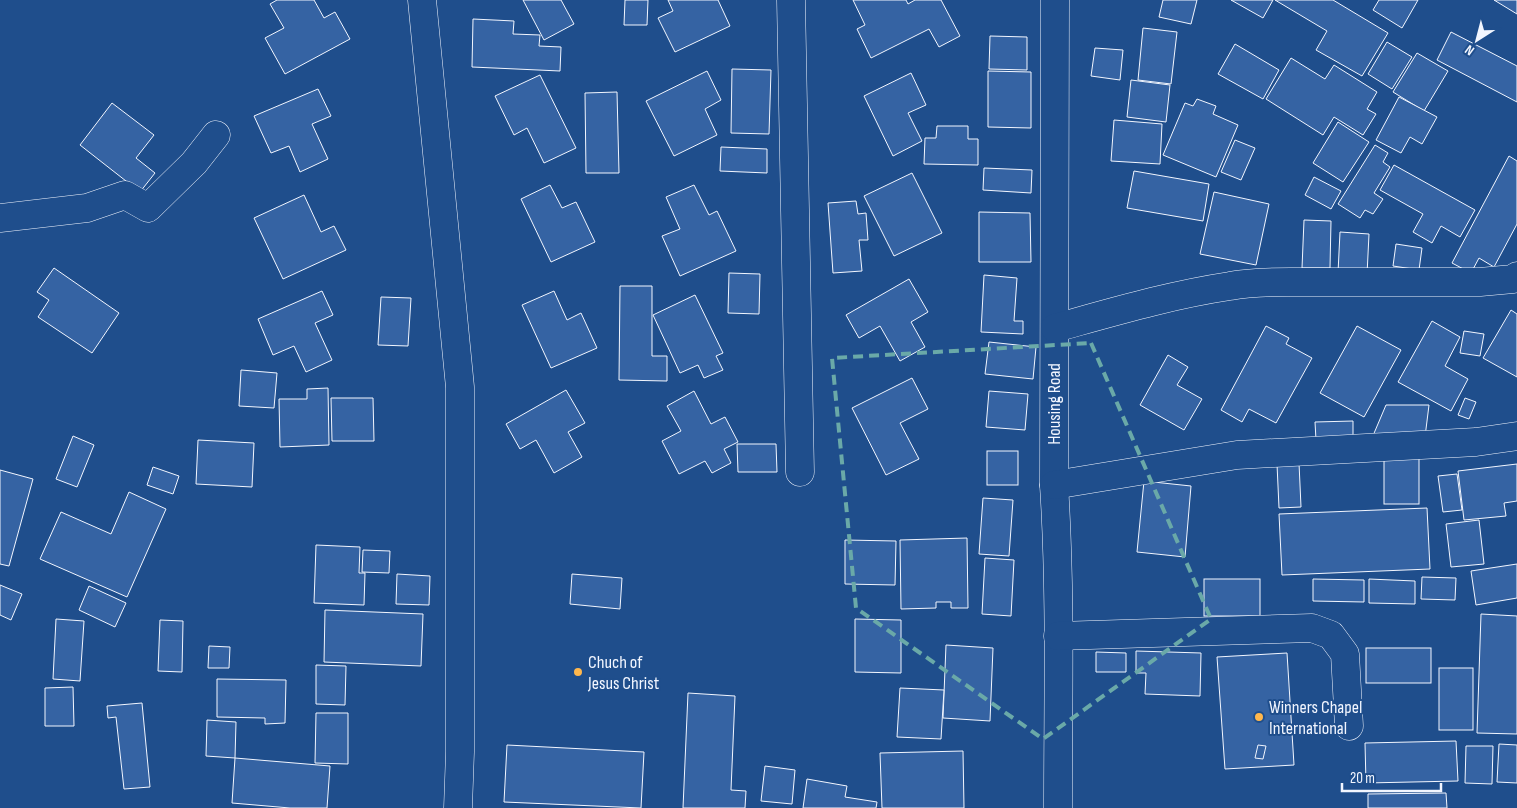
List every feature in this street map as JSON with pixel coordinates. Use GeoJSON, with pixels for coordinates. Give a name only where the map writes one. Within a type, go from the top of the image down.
{"type":"FeatureCollection","features":[{"type":"Feature","properties":{"kind":"street"},"geometry":{"type":"LineString","coordinates":[[422,0],[460,386],[460,752],[458,808]]}},
{"type":"Feature","properties":{"kind":"street"},"geometry":{"type":"LineString","coordinates":[[791,0],[800,472]]}},
{"type":"Feature","properties":{"kind":"street","name":"Housing Road"},"geometry":{"type":"LineString","coordinates":[[1055,0],[1054,485],[1057,535],[1058,808]]}},
{"type":"Feature","properties":{"kind":"street"},"geometry":{"type":"LineString","coordinates":[[0,218],[86,208],[125,194],[148,208],[194,163],[216,135]]}},
{"type":"Feature","properties":{"kind":"street"},"geometry":{"type":"LineString","coordinates":[[1054,328],[1163,298],[1231,285],[1291,282],[1480,282],[1517,276]]}},
{"type":"Feature","properties":{"kind":"street"},"geometry":{"type":"LineString","coordinates":[[1054,485],[1238,455],[1476,442],[1517,436]]}},
{"type":"Feature","properties":{"kind":"street"},"geometry":{"type":"LineString","coordinates":[[1058,636],[1312,628],[1331,635],[1345,654],[1349,726]]}},
{"type":"Feature","properties":{"kind":"highlighted area"},"geometry":{"type":"Polygon","coordinates":[[[1091,343],[1211,619],[1043,739],[856,608],[832,358],[1091,343]]]}},
{"type":"Feature","properties":{"kind":"building"},"geometry":{"type":"Polygon","coordinates":[[[277,0],[314,0],[324,18],[335,12],[350,39],[285,74],[265,38],[284,28],[270,4],[277,0]]]}},
{"type":"Feature","properties":{"kind":"building"},"geometry":{"type":"Polygon","coordinates":[[[523,0],[561,0],[574,24],[544,40],[523,0]]]}},
{"type":"Feature","properties":{"kind":"building"},"geometry":{"type":"Polygon","coordinates":[[[625,0],[648,0],[647,25],[624,25],[625,0]]]}},
{"type":"Feature","properties":{"kind":"building"},"geometry":{"type":"Polygon","coordinates":[[[668,0],[718,0],[730,26],[675,52],[658,18],[673,11],[668,0]]]}},
{"type":"Feature","properties":{"kind":"building"},"geometry":{"type":"Polygon","coordinates":[[[853,0],[906,0],[908,4],[915,0],[941,0],[960,36],[939,47],[929,29],[871,58],[857,29],[865,25],[853,0]]]}},
{"type":"Feature","properties":{"kind":"building"},"geometry":{"type":"Polygon","coordinates":[[[1163,0],[1197,0],[1191,24],[1159,17],[1163,0]]]}},
{"type":"Feature","properties":{"kind":"building"},"geometry":{"type":"Polygon","coordinates":[[[1231,0],[1273,0],[1263,18],[1231,0]]]}},
{"type":"Feature","properties":{"kind":"building"},"geometry":{"type":"Polygon","coordinates":[[[1275,0],[1333,0],[1388,33],[1362,76],[1316,50],[1327,31],[1275,0]]]}},
{"type":"Feature","properties":{"kind":"building"},"geometry":{"type":"Polygon","coordinates":[[[1379,0],[1418,0],[1402,28],[1373,10],[1379,0]]]}},
{"type":"Feature","properties":{"kind":"building"},"geometry":{"type":"Polygon","coordinates":[[[1494,0],[1517,0],[1517,14],[1494,0]]]}},
{"type":"Feature","properties":{"kind":"building"},"geometry":{"type":"Polygon","coordinates":[[[473,19],[514,21],[513,34],[540,35],[539,46],[561,47],[560,71],[472,67],[473,19]]]}},
{"type":"Feature","properties":{"kind":"building"},"geometry":{"type":"Polygon","coordinates":[[[1143,28],[1177,32],[1171,84],[1138,80],[1143,28]]]}},
{"type":"Feature","properties":{"kind":"building"},"geometry":{"type":"Polygon","coordinates":[[[1451,32],[1517,66],[1517,102],[1437,60],[1451,32]]]}},
{"type":"Feature","properties":{"kind":"building"},"geometry":{"type":"Polygon","coordinates":[[[990,36],[1027,37],[1027,70],[989,69],[990,36]]]}},
{"type":"Feature","properties":{"kind":"building"},"geometry":{"type":"Polygon","coordinates":[[[1387,42],[1412,57],[1392,89],[1368,74],[1387,42]]]}},
{"type":"Feature","properties":{"kind":"building"},"geometry":{"type":"Polygon","coordinates":[[[1235,44],[1279,70],[1263,99],[1218,74],[1235,44]]]}},
{"type":"Feature","properties":{"kind":"building"},"geometry":{"type":"Polygon","coordinates":[[[1095,48],[1123,50],[1120,80],[1091,76],[1095,48]]]}},
{"type":"Feature","properties":{"kind":"building"},"geometry":{"type":"Polygon","coordinates":[[[1417,53],[1448,71],[1424,111],[1393,92],[1417,53]]]}},
{"type":"Feature","properties":{"kind":"building"},"geometry":{"type":"Polygon","coordinates":[[[1291,58],[1325,79],[1334,65],[1377,92],[1367,109],[1376,114],[1363,135],[1334,117],[1323,135],[1266,99],[1291,58]]]}},
{"type":"Feature","properties":{"kind":"building"},"geometry":{"type":"Polygon","coordinates":[[[732,69],[771,70],[769,134],[731,133],[732,69]]]}},
{"type":"Feature","properties":{"kind":"building"},"geometry":{"type":"Polygon","coordinates":[[[707,71],[721,100],[705,109],[717,135],[674,156],[646,101],[707,71]]]}},
{"type":"Feature","properties":{"kind":"building"},"geometry":{"type":"Polygon","coordinates":[[[988,71],[1031,72],[1031,128],[988,127],[988,71]]]}},
{"type":"Feature","properties":{"kind":"building"},"geometry":{"type":"Polygon","coordinates":[[[911,73],[926,105],[908,113],[922,141],[893,156],[864,96],[911,73]]]}},
{"type":"Feature","properties":{"kind":"building"},"geometry":{"type":"Polygon","coordinates":[[[540,75],[576,148],[544,163],[527,128],[514,135],[495,96],[540,75]]]}},
{"type":"Feature","properties":{"kind":"building"},"geometry":{"type":"Polygon","coordinates":[[[1131,80],[1170,85],[1166,122],[1127,117],[1131,80]]]}},
{"type":"Feature","properties":{"kind":"building"},"geometry":{"type":"Polygon","coordinates":[[[318,89],[331,116],[312,124],[328,159],[300,172],[289,146],[271,153],[254,116],[318,89]]]}},
{"type":"Feature","properties":{"kind":"building"},"geometry":{"type":"Polygon","coordinates":[[[617,92],[619,173],[586,173],[585,93],[617,92]]]}},
{"type":"Feature","properties":{"kind":"building"},"geometry":{"type":"Polygon","coordinates":[[[1399,97],[1437,117],[1422,144],[1410,137],[1401,153],[1376,140],[1399,97]]]}},
{"type":"Feature","properties":{"kind":"building"},"geometry":{"type":"Polygon","coordinates":[[[1197,99],[1216,106],[1213,114],[1238,125],[1216,177],[1163,155],[1185,103],[1193,106],[1197,99]]]}},
{"type":"Feature","properties":{"kind":"building"},"geometry":{"type":"Polygon","coordinates":[[[112,103],[154,135],[136,158],[155,173],[140,192],[80,145],[112,103]]]}},
{"type":"Feature","properties":{"kind":"building"},"geometry":{"type":"Polygon","coordinates":[[[1114,120],[1162,124],[1160,164],[1111,161],[1114,120]]]}},
{"type":"Feature","properties":{"kind":"building"},"geometry":{"type":"Polygon","coordinates":[[[1338,122],[1369,142],[1343,182],[1313,163],[1338,122]]]}},
{"type":"Feature","properties":{"kind":"building"},"geometry":{"type":"Polygon","coordinates":[[[937,126],[968,126],[968,139],[978,139],[978,165],[924,164],[925,138],[936,138],[937,126]]]}},
{"type":"Feature","properties":{"kind":"building"},"geometry":{"type":"Polygon","coordinates":[[[1235,140],[1255,148],[1241,180],[1221,172],[1235,140]]]}},
{"type":"Feature","properties":{"kind":"building"},"geometry":{"type":"Polygon","coordinates":[[[1375,145],[1388,153],[1383,162],[1390,167],[1374,193],[1383,199],[1373,214],[1365,210],[1360,218],[1338,204],[1375,145]]]}},
{"type":"Feature","properties":{"kind":"building"},"geometry":{"type":"Polygon","coordinates":[[[721,147],[767,149],[767,173],[720,171],[721,147]]]}},
{"type":"Feature","properties":{"kind":"building"},"geometry":{"type":"Polygon","coordinates":[[[1509,156],[1517,161],[1517,224],[1494,267],[1479,258],[1471,273],[1452,263],[1509,156]]]}},
{"type":"Feature","properties":{"kind":"building"},"geometry":{"type":"Polygon","coordinates":[[[1394,165],[1475,210],[1460,237],[1441,226],[1432,243],[1413,232],[1423,214],[1380,190],[1394,165]]]}},
{"type":"Feature","properties":{"kind":"building"},"geometry":{"type":"Polygon","coordinates":[[[984,168],[1032,170],[1031,193],[983,190],[984,168]]]}},
{"type":"Feature","properties":{"kind":"building"},"geometry":{"type":"Polygon","coordinates":[[[1134,171],[1209,184],[1203,221],[1127,208],[1134,171]]]}},
{"type":"Feature","properties":{"kind":"building"},"geometry":{"type":"Polygon","coordinates":[[[912,173],[942,233],[894,256],[864,196],[912,173]]]}},
{"type":"Feature","properties":{"kind":"building"},"geometry":{"type":"Polygon","coordinates":[[[1314,177],[1341,191],[1331,209],[1305,195],[1314,177]]]}},
{"type":"Feature","properties":{"kind":"building"},"geometry":{"type":"Polygon","coordinates":[[[550,185],[562,208],[576,202],[595,242],[551,262],[521,199],[550,185]]]}},
{"type":"Feature","properties":{"kind":"building"},"geometry":{"type":"Polygon","coordinates":[[[694,185],[709,215],[717,211],[736,251],[680,276],[662,236],[680,229],[666,197],[694,185]]]}},
{"type":"Feature","properties":{"kind":"building"},"geometry":{"type":"Polygon","coordinates":[[[1214,192],[1269,204],[1256,265],[1200,254],[1214,192]]]}},
{"type":"Feature","properties":{"kind":"building"},"geometry":{"type":"Polygon","coordinates":[[[304,195],[321,232],[334,226],[346,250],[283,279],[254,218],[304,195]]]}},
{"type":"Feature","properties":{"kind":"building"},"geometry":{"type":"Polygon","coordinates":[[[856,201],[858,214],[866,213],[868,240],[859,240],[862,271],[833,273],[828,203],[856,201]]]}},
{"type":"Feature","properties":{"kind":"building"},"geometry":{"type":"Polygon","coordinates":[[[979,212],[1030,213],[1031,262],[979,262],[979,212]]]}},
{"type":"Feature","properties":{"kind":"building"},"geometry":{"type":"Polygon","coordinates":[[[1304,220],[1331,221],[1330,268],[1302,268],[1304,220]]]}},
{"type":"Feature","properties":{"kind":"building"},"geometry":{"type":"Polygon","coordinates":[[[1340,232],[1369,234],[1367,275],[1338,273],[1340,232]]]}},
{"type":"Feature","properties":{"kind":"building"},"geometry":{"type":"Polygon","coordinates":[[[1396,244],[1422,248],[1419,270],[1393,266],[1396,244]]]}},
{"type":"Feature","properties":{"kind":"building"},"geometry":{"type":"Polygon","coordinates":[[[54,268],[119,313],[92,353],[38,317],[49,300],[37,292],[54,268]]]}},
{"type":"Feature","properties":{"kind":"building"},"geometry":{"type":"Polygon","coordinates":[[[729,273],[760,274],[759,314],[728,313],[729,273]]]}},
{"type":"Feature","properties":{"kind":"building"},"geometry":{"type":"Polygon","coordinates":[[[984,275],[1017,278],[1014,321],[1023,321],[1023,334],[981,332],[984,275]]]}},
{"type":"Feature","properties":{"kind":"building"},"geometry":{"type":"Polygon","coordinates":[[[909,279],[928,312],[911,322],[925,347],[900,361],[880,326],[859,338],[846,315],[909,279]]]}},
{"type":"Feature","properties":{"kind":"building"},"geometry":{"type":"Polygon","coordinates":[[[620,286],[652,286],[652,356],[667,356],[667,381],[619,380],[620,286]]]}},
{"type":"Feature","properties":{"kind":"building"},"geometry":{"type":"Polygon","coordinates":[[[322,291],[333,315],[315,323],[332,360],[306,372],[294,346],[273,355],[258,319],[322,291]]]}},
{"type":"Feature","properties":{"kind":"building"},"geometry":{"type":"Polygon","coordinates":[[[554,291],[567,320],[581,313],[597,348],[551,368],[522,305],[554,291]]]}},
{"type":"Feature","properties":{"kind":"building"},"geometry":{"type":"Polygon","coordinates":[[[695,295],[723,353],[716,356],[723,370],[704,378],[698,365],[680,373],[653,315],[695,295]]]}},
{"type":"Feature","properties":{"kind":"building"},"geometry":{"type":"Polygon","coordinates":[[[381,297],[411,298],[408,346],[378,345],[381,297]]]}},
{"type":"Feature","properties":{"kind":"building"},"geometry":{"type":"Polygon","coordinates":[[[1511,310],[1517,314],[1517,377],[1483,358],[1511,310]]]}},
{"type":"Feature","properties":{"kind":"building"},"geometry":{"type":"Polygon","coordinates":[[[1432,321],[1460,337],[1445,366],[1468,379],[1451,411],[1398,382],[1432,321]]]}},
{"type":"Feature","properties":{"kind":"building"},"geometry":{"type":"Polygon","coordinates":[[[1266,326],[1289,338],[1286,344],[1312,358],[1276,423],[1249,409],[1242,422],[1221,410],[1266,326]]]}},
{"type":"Feature","properties":{"kind":"building"},"geometry":{"type":"Polygon","coordinates":[[[1357,326],[1401,350],[1364,417],[1320,393],[1357,326]]]}},
{"type":"Feature","properties":{"kind":"building"},"geometry":{"type":"Polygon","coordinates":[[[1464,331],[1484,334],[1480,356],[1460,353],[1464,331]]]}},
{"type":"Feature","properties":{"kind":"building"},"geometry":{"type":"Polygon","coordinates":[[[989,342],[1036,347],[1033,379],[985,374],[989,342]]]}},
{"type":"Feature","properties":{"kind":"building"},"geometry":{"type":"Polygon","coordinates":[[[1168,355],[1188,367],[1177,385],[1202,399],[1184,430],[1140,405],[1168,355]]]}},
{"type":"Feature","properties":{"kind":"building"},"geometry":{"type":"Polygon","coordinates":[[[241,370],[277,373],[274,408],[239,406],[241,370]]]}},
{"type":"Feature","properties":{"kind":"building"},"geometry":{"type":"Polygon","coordinates":[[[912,378],[928,409],[900,423],[919,459],[886,475],[852,408],[912,378]]]}},
{"type":"Feature","properties":{"kind":"building"},"geometry":{"type":"Polygon","coordinates":[[[328,388],[329,445],[280,447],[279,399],[307,399],[307,389],[328,388]]]}},
{"type":"Feature","properties":{"kind":"building"},"geometry":{"type":"Polygon","coordinates":[[[566,390],[585,423],[568,432],[582,457],[554,473],[536,440],[520,449],[506,424],[566,390]]]}},
{"type":"Feature","properties":{"kind":"building"},"geometry":{"type":"Polygon","coordinates":[[[694,391],[711,424],[725,417],[738,442],[724,449],[731,463],[712,473],[705,461],[679,474],[662,441],[681,431],[667,406],[694,391]]]}},
{"type":"Feature","properties":{"kind":"building"},"geometry":{"type":"Polygon","coordinates":[[[989,391],[1028,394],[1025,430],[986,427],[989,391]]]}},
{"type":"Feature","properties":{"kind":"building"},"geometry":{"type":"Polygon","coordinates":[[[331,398],[373,398],[374,441],[332,441],[331,398]]]}},
{"type":"Feature","properties":{"kind":"building"},"geometry":{"type":"Polygon","coordinates":[[[1465,398],[1476,402],[1469,419],[1458,415],[1465,398]]]}},
{"type":"Feature","properties":{"kind":"building"},"geometry":{"type":"Polygon","coordinates":[[[1386,405],[1429,405],[1425,437],[1372,438],[1386,405]]]}},
{"type":"Feature","properties":{"kind":"building"},"geometry":{"type":"Polygon","coordinates":[[[1353,421],[1353,439],[1316,440],[1315,422],[1353,421]]]}},
{"type":"Feature","properties":{"kind":"building"},"geometry":{"type":"Polygon","coordinates":[[[73,436],[94,445],[77,487],[56,479],[73,436]]]}},
{"type":"Feature","properties":{"kind":"building"},"geometry":{"type":"Polygon","coordinates":[[[198,440],[254,443],[252,487],[196,484],[198,440]]]}},
{"type":"Feature","properties":{"kind":"building"},"geometry":{"type":"Polygon","coordinates":[[[737,444],[776,444],[777,472],[738,472],[737,444]]]}},
{"type":"Feature","properties":{"kind":"building"},"geometry":{"type":"Polygon","coordinates":[[[987,451],[1018,451],[1018,485],[987,485],[987,451]]]}},
{"type":"Feature","properties":{"kind":"building"},"geometry":{"type":"Polygon","coordinates":[[[1384,458],[1419,458],[1419,504],[1384,504],[1384,458]]]}},
{"type":"Feature","properties":{"kind":"building"},"geometry":{"type":"Polygon","coordinates":[[[1299,463],[1301,507],[1279,508],[1277,464],[1299,463]]]}},
{"type":"Feature","properties":{"kind":"building"},"geometry":{"type":"Polygon","coordinates":[[[1517,464],[1517,501],[1504,503],[1506,516],[1464,520],[1458,471],[1517,464]]]}},
{"type":"Feature","properties":{"kind":"building"},"geometry":{"type":"Polygon","coordinates":[[[153,467],[179,476],[173,494],[147,485],[153,467]]]}},
{"type":"Feature","properties":{"kind":"building"},"geometry":{"type":"Polygon","coordinates":[[[0,470],[33,479],[9,566],[0,564],[0,470]]]}},
{"type":"Feature","properties":{"kind":"building"},"geometry":{"type":"Polygon","coordinates":[[[1457,474],[1462,510],[1443,512],[1438,476],[1457,474]]]}},
{"type":"Feature","properties":{"kind":"building"},"geometry":{"type":"Polygon","coordinates":[[[1144,481],[1191,486],[1185,557],[1137,552],[1144,481]]]}},
{"type":"Feature","properties":{"kind":"building"},"geometry":{"type":"Polygon","coordinates":[[[129,492],[166,509],[127,597],[40,559],[61,512],[111,534],[129,492]]]}},
{"type":"Feature","properties":{"kind":"building"},"geometry":{"type":"Polygon","coordinates":[[[983,498],[1013,500],[1009,556],[979,554],[983,498]]]}},
{"type":"Feature","properties":{"kind":"building"},"geometry":{"type":"Polygon","coordinates":[[[1427,508],[1430,569],[1282,575],[1279,514],[1427,508]]]}},
{"type":"Feature","properties":{"kind":"building"},"geometry":{"type":"Polygon","coordinates":[[[1479,520],[1484,564],[1451,567],[1446,524],[1479,520]]]}},
{"type":"Feature","properties":{"kind":"building"},"geometry":{"type":"Polygon","coordinates":[[[967,538],[968,608],[951,608],[951,602],[936,602],[936,608],[901,609],[900,540],[967,538]]]}},
{"type":"Feature","properties":{"kind":"building"},"geometry":{"type":"Polygon","coordinates":[[[845,540],[896,541],[895,585],[845,584],[845,540]]]}},
{"type":"Feature","properties":{"kind":"building"},"geometry":{"type":"Polygon","coordinates":[[[316,545],[360,547],[359,573],[365,573],[364,605],[314,603],[316,545]]]}},
{"type":"Feature","properties":{"kind":"building"},"geometry":{"type":"Polygon","coordinates":[[[363,550],[390,551],[389,573],[362,572],[363,550]]]}},
{"type":"Feature","properties":{"kind":"building"},"geometry":{"type":"Polygon","coordinates":[[[985,558],[1014,560],[1011,616],[982,614],[985,558]]]}},
{"type":"Feature","properties":{"kind":"building"},"geometry":{"type":"Polygon","coordinates":[[[1517,564],[1517,598],[1476,605],[1471,571],[1517,564]]]}},
{"type":"Feature","properties":{"kind":"building"},"geometry":{"type":"Polygon","coordinates":[[[397,574],[430,576],[429,605],[396,604],[397,574]]]}},
{"type":"Feature","properties":{"kind":"building"},"geometry":{"type":"Polygon","coordinates":[[[572,574],[622,578],[620,609],[570,604],[572,574]]]}},
{"type":"Feature","properties":{"kind":"building"},"geometry":{"type":"Polygon","coordinates":[[[1422,577],[1456,578],[1455,600],[1421,599],[1422,577]]]}},
{"type":"Feature","properties":{"kind":"building"},"geometry":{"type":"Polygon","coordinates":[[[1204,579],[1260,579],[1260,616],[1204,616],[1204,579]]]}},
{"type":"Feature","properties":{"kind":"building"},"geometry":{"type":"Polygon","coordinates":[[[1313,579],[1364,580],[1364,602],[1313,601],[1313,579]]]}},
{"type":"Feature","properties":{"kind":"building"},"geometry":{"type":"Polygon","coordinates":[[[1369,579],[1415,581],[1415,604],[1369,603],[1369,579]]]}},
{"type":"Feature","properties":{"kind":"building"},"geometry":{"type":"Polygon","coordinates":[[[0,585],[22,594],[11,620],[0,615],[0,585]]]}},
{"type":"Feature","properties":{"kind":"building"},"geometry":{"type":"Polygon","coordinates":[[[89,586],[126,603],[115,627],[79,610],[89,586]]]}},
{"type":"Feature","properties":{"kind":"building"},"geometry":{"type":"Polygon","coordinates":[[[325,610],[423,614],[421,666],[324,662],[325,610]]]}},
{"type":"Feature","properties":{"kind":"building"},"geometry":{"type":"Polygon","coordinates":[[[1481,614],[1517,616],[1517,734],[1477,733],[1481,614]]]}},
{"type":"Feature","properties":{"kind":"building"},"geometry":{"type":"Polygon","coordinates":[[[56,619],[84,621],[80,681],[53,679],[56,619]]]}},
{"type":"Feature","properties":{"kind":"building"},"geometry":{"type":"Polygon","coordinates":[[[855,619],[901,620],[901,673],[855,672],[855,619]]]}},
{"type":"Feature","properties":{"kind":"building"},"geometry":{"type":"Polygon","coordinates":[[[160,620],[183,621],[182,672],[158,671],[160,620]]]}},
{"type":"Feature","properties":{"kind":"building"},"geometry":{"type":"Polygon","coordinates":[[[946,645],[993,648],[990,721],[943,718],[946,645]]]}},
{"type":"Feature","properties":{"kind":"building"},"geometry":{"type":"Polygon","coordinates":[[[209,646],[230,647],[229,668],[208,668],[209,646]]]}},
{"type":"Feature","properties":{"kind":"building"},"geometry":{"type":"Polygon","coordinates":[[[1366,648],[1431,648],[1431,683],[1366,683],[1366,648]]]}},
{"type":"Feature","properties":{"kind":"building"},"geometry":{"type":"Polygon","coordinates":[[[1136,651],[1201,653],[1200,696],[1145,694],[1146,673],[1136,673],[1136,651]]]}},
{"type":"Feature","properties":{"kind":"building"},"geometry":{"type":"Polygon","coordinates":[[[1096,652],[1126,653],[1126,672],[1096,672],[1096,652]]]}},
{"type":"Feature","properties":{"kind":"building"},"geometry":{"type":"Polygon","coordinates":[[[1287,653],[1294,765],[1225,769],[1217,657],[1287,653]]]}},
{"type":"Feature","properties":{"kind":"building"},"geometry":{"type":"Polygon","coordinates":[[[316,665],[346,666],[345,705],[316,704],[316,665]]]}},
{"type":"Feature","properties":{"kind":"building"},"geometry":{"type":"Polygon","coordinates":[[[1439,668],[1473,668],[1473,730],[1439,730],[1439,668]]]}},
{"type":"Feature","properties":{"kind":"building"},"geometry":{"type":"Polygon","coordinates":[[[217,679],[286,680],[285,723],[265,724],[265,718],[217,717],[217,679]]]}},
{"type":"Feature","properties":{"kind":"building"},"geometry":{"type":"Polygon","coordinates":[[[73,687],[74,726],[45,726],[45,688],[73,687]]]}},
{"type":"Feature","properties":{"kind":"building"},"geometry":{"type":"Polygon","coordinates":[[[900,688],[944,690],[941,739],[897,737],[900,688]]]}},
{"type":"Feature","properties":{"kind":"building"},"geometry":{"type":"Polygon","coordinates":[[[688,693],[735,696],[731,790],[746,791],[745,808],[683,808],[688,693]]]}},
{"type":"Feature","properties":{"kind":"building"},"geometry":{"type":"Polygon","coordinates":[[[142,703],[150,787],[124,789],[116,717],[108,718],[107,706],[142,703]]]}},
{"type":"Feature","properties":{"kind":"building"},"geometry":{"type":"Polygon","coordinates":[[[316,713],[348,713],[348,764],[315,763],[316,713]]]}},
{"type":"Feature","properties":{"kind":"building"},"geometry":{"type":"Polygon","coordinates":[[[207,720],[236,722],[235,758],[206,756],[207,720]]]}},
{"type":"Feature","properties":{"kind":"building"},"geometry":{"type":"Polygon","coordinates":[[[1456,741],[1458,781],[1366,783],[1365,743],[1456,741]]]}},
{"type":"Feature","properties":{"kind":"building"},"geometry":{"type":"Polygon","coordinates":[[[1499,744],[1517,745],[1517,783],[1497,782],[1499,744]]]}},
{"type":"Feature","properties":{"kind":"building"},"geometry":{"type":"Polygon","coordinates":[[[507,745],[644,752],[641,808],[504,802],[507,745]]]}},
{"type":"Feature","properties":{"kind":"building"},"geometry":{"type":"Polygon","coordinates":[[[1258,745],[1266,746],[1263,759],[1255,758],[1258,745]]]}},
{"type":"Feature","properties":{"kind":"building"},"geometry":{"type":"Polygon","coordinates":[[[1466,746],[1493,746],[1492,784],[1465,783],[1466,746]]]}},
{"type":"Feature","properties":{"kind":"building"},"geometry":{"type":"Polygon","coordinates":[[[963,751],[964,808],[882,808],[880,753],[963,751]]]}},
{"type":"Feature","properties":{"kind":"building"},"geometry":{"type":"Polygon","coordinates":[[[235,758],[330,766],[327,808],[290,808],[232,803],[235,758]]]}},
{"type":"Feature","properties":{"kind":"building"},"geometry":{"type":"Polygon","coordinates":[[[765,766],[795,770],[792,804],[761,801],[765,766]]]}},
{"type":"Feature","properties":{"kind":"building"},"geometry":{"type":"Polygon","coordinates":[[[807,779],[847,786],[845,797],[877,802],[876,808],[803,808],[807,779]]]}},
{"type":"Feature","properties":{"kind":"building"},"geometry":{"type":"Polygon","coordinates":[[[1446,793],[1447,808],[1368,808],[1368,794],[1446,793]]]}},
{"type":"Feature","properties":{"kind":"place","name":"Chuch of Jesus Christ"},"geometry":{"type":"Point","coordinates":[578,672]}},
{"type":"Feature","properties":{"kind":"place","name":"Winners Chapel International"},"geometry":{"type":"Point","coordinates":[1259,717]}}]}
